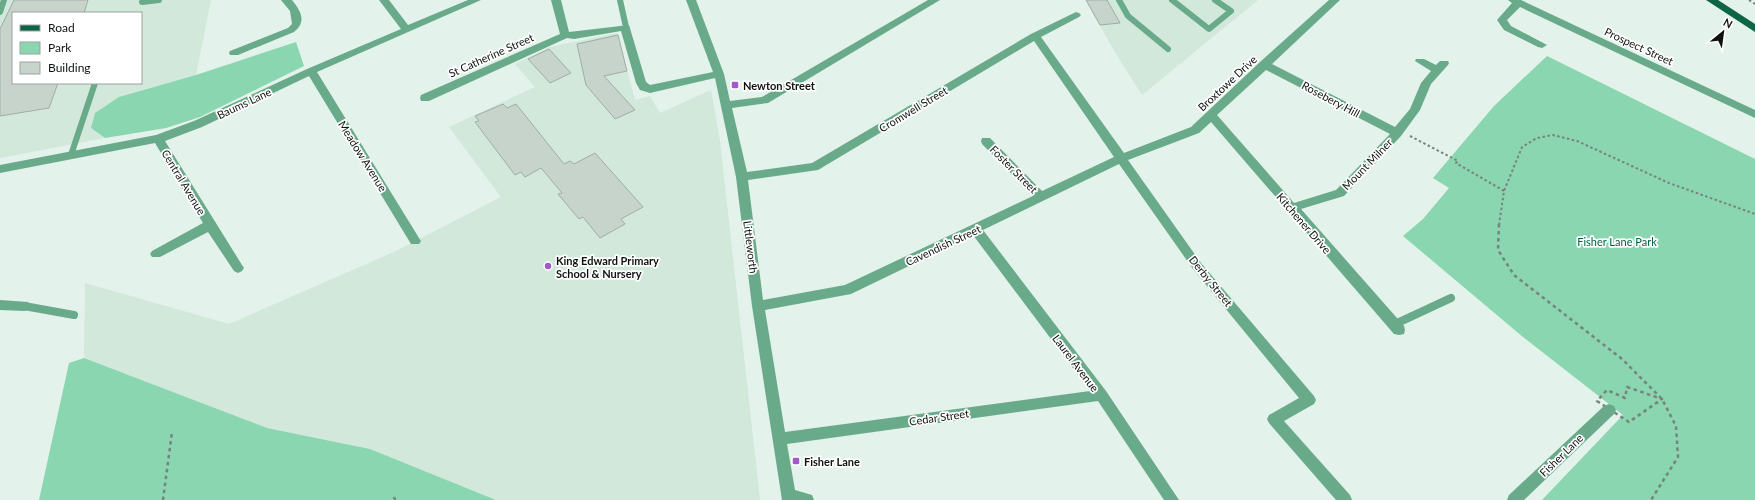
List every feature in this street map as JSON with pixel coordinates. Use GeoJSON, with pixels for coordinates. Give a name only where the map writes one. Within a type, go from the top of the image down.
{"type":"FeatureCollection","features":[{"type":"Feature","properties":{"kind":"main road"},"geometry":{"type":"LineString","coordinates":[[1711,0],[1755,29]]}},
{"type":"Feature","properties":{"kind":"street"},"geometry":{"type":"LineString","coordinates":[[384,0],[406,29]]}},
{"type":"Feature","properties":{"kind":"street","name":"Baums Lane"},"geometry":{"type":"LineString","coordinates":[[0,169],[158,139],[198,124],[311,71],[476,0]]}},
{"type":"Feature","properties":{"kind":"street"},"geometry":{"type":"LineString","coordinates":[[556,0],[563,30],[566,35],[574,36],[626,27],[626,34],[638,76],[644,87],[656,89],[719,74]]}},
{"type":"Feature","properties":{"kind":"street","name":"Littleworth"},"geometry":{"type":"LineString","coordinates":[[691,0],[719,74],[742,177],[758,306],[778,439],[789,498]]}},
{"type":"Feature","properties":{"kind":"street"},"geometry":{"type":"LineString","coordinates":[[727,106],[764,100],[935,0]]}},
{"type":"Feature","properties":{"kind":"street","name":"Broxtowe Drive"},"geometry":{"type":"LineString","coordinates":[[1120,159],[1194,130],[1335,0]]}},
{"type":"Feature","properties":{"kind":"street"},"geometry":{"type":"LineString","coordinates":[[234,53],[291,30],[297,25],[298,20],[291,1]]}},
{"type":"Feature","properties":{"kind":"street"},"geometry":{"type":"LineString","coordinates":[[1516,1],[1502,20],[1507,28],[1542,45]]}},
{"type":"Feature","properties":{"kind":"street","name":"Prospect Street"},"geometry":{"type":"LineString","coordinates":[[1516,1],[1755,114]]}},
{"type":"Feature","properties":{"kind":"street","name":"Cromwell Street"},"geometry":{"type":"LineString","coordinates":[[742,177],[814,167],[1035,36],[1076,15]]}},
{"type":"Feature","properties":{"kind":"street","name":"St Catherine Street"},"geometry":{"type":"LineString","coordinates":[[425,98],[566,35]]}},
{"type":"Feature","properties":{"kind":"street","name":"Derby Street"},"geometry":{"type":"LineString","coordinates":[[1035,36],[1120,159],[1197,266],[1309,400],[1274,419],[1345,500]]}},
{"type":"Feature","properties":{"kind":"street","name":"Mount Milner"},"geometry":{"type":"LineString","coordinates":[[1291,208],[1340,193],[1398,132],[1414,110],[1426,83],[1441,67],[1420,62]]}},
{"type":"Feature","properties":{"kind":"street","name":"Rosebery Hill"},"geometry":{"type":"LineString","coordinates":[[1264,64],[1398,132]]}},
{"type":"Feature","properties":{"kind":"street","name":"Meadow Avenue"},"geometry":{"type":"LineString","coordinates":[[311,71],[416,241]]}},
{"type":"Feature","properties":{"kind":"street","name":"Kitchener Drive"},"geometry":{"type":"LineString","coordinates":[[1211,115],[1396,328]]}},
{"type":"Feature","properties":{"kind":"street","name":"Central Avenue"},"geometry":{"type":"LineString","coordinates":[[158,139],[238,268]]}},
{"type":"Feature","properties":{"kind":"street","name":"Foster Street"},"geometry":{"type":"LineString","coordinates":[[986,141],[1041,197]]}},
{"type":"Feature","properties":{"kind":"street","name":"Cavendish Street"},"geometry":{"type":"LineString","coordinates":[[758,306],[847,290],[1120,159]]}},
{"type":"Feature","properties":{"kind":"street","name":"Central Avenue"},"geometry":{"type":"LineString","coordinates":[[156,254],[210,225]]}},
{"type":"Feature","properties":{"kind":"street","name":"Laurel Avenue"},"geometry":{"type":"LineString","coordinates":[[975,229],[1101,395],[1172,500]]}},
{"type":"Feature","properties":{"kind":"street"},"geometry":{"type":"LineString","coordinates":[[0,305],[24,306]]}},
{"type":"Feature","properties":{"kind":"street","name":"Cedar Street"},"geometry":{"type":"LineString","coordinates":[[778,439],[1101,395]]}},
{"type":"Feature","properties":{"kind":"street","name":"Fisher Lane"},"geometry":{"type":"LineString","coordinates":[[1514,500],[1609,410]]}},
{"type":"Feature","properties":{"kind":"street"},"geometry":{"type":"LineString","coordinates":[[789,498],[807,500]]}},
{"type":"Feature","properties":{"kind":"lane"},"geometry":{"type":"LineString","coordinates":[[0,12],[4,0]]}},
{"type":"Feature","properties":{"kind":"lane"},"geometry":{"type":"LineString","coordinates":[[143,0],[142,2],[159,0]]}},
{"type":"Feature","properties":{"kind":"lane"},"geometry":{"type":"LineString","coordinates":[[620,0],[626,27]]}},
{"type":"Feature","properties":{"kind":"lane"},"geometry":{"type":"LineString","coordinates":[[1119,0],[1128,16],[1168,49]]}},
{"type":"Feature","properties":{"kind":"lane"},"geometry":{"type":"LineString","coordinates":[[1172,0],[1209,29],[1231,11],[1215,0]]}},
{"type":"Feature","properties":{"kind":"lane"},"geometry":{"type":"LineString","coordinates":[[71,155],[95,84]]}},
{"type":"Feature","properties":{"kind":"lane"},"geometry":{"type":"LineString","coordinates":[[1396,328],[1451,298]]}},
{"type":"Feature","properties":{"kind":"lane"},"geometry":{"type":"LineString","coordinates":[[24,306],[74,315]]}},
{"type":"Feature","properties":{"kind":"path"},"geometry":{"type":"LineString","coordinates":[[1749,0],[1755,4]]}},
{"type":"Feature","properties":{"kind":"path"},"geometry":{"type":"LineString","coordinates":[[1398,132],[1458,161],[1456,163],[1504,191]]}},
{"type":"Feature","properties":{"kind":"path"},"geometry":{"type":"LineString","coordinates":[[1651,500],[1678,458],[1676,426],[1662,399],[1622,359],[1514,275],[1498,250],[1499,218],[1504,191],[1522,146],[1537,138],[1553,135],[1576,141],[1669,183],[1755,214]]}},
{"type":"Feature","properties":{"kind":"path"},"geometry":{"type":"LineString","coordinates":[[1609,410],[1597,401],[1607,390],[1625,398],[1627,387],[1662,399]]}},
{"type":"Feature","properties":{"kind":"path"},"geometry":{"type":"LineString","coordinates":[[1620,418],[1629,422],[1662,399]]}},
{"type":"Feature","properties":{"kind":"path"},"geometry":{"type":"LineString","coordinates":[[163,500],[172,432]]}},
{"type":"Feature","properties":{"kind":"shaded area"},"geometry":{"type":"Polygon","coordinates":[[[0,0],[211,0],[196,75],[119,97],[95,113],[91,128],[105,138],[0,158],[0,0]]]}},
{"type":"Feature","properties":{"kind":"shaded area"},"geometry":{"type":"Polygon","coordinates":[[[1086,0],[1258,0],[1142,95],[1113,49],[1086,0]]]}},
{"type":"Feature","properties":{"kind":"shaded area","name":"King Edward Primary School & Nursery"},"geometry":{"type":"Polygon","coordinates":[[[617,33],[635,100],[650,96],[660,113],[711,90],[720,141],[760,500],[496,500],[370,449],[267,428],[84,358],[85,283],[229,324],[396,251],[501,197],[449,127],[535,87],[515,64],[550,47],[617,33]]]}},
{"type":"Feature","properties":{"kind":"green space"},"geometry":{"type":"Polygon","coordinates":[[[296,42],[304,66],[200,117],[166,128],[105,138],[91,128],[95,113],[119,97],[196,75],[296,42]]]}},
{"type":"Feature","properties":{"kind":"green space","name":"Fisher Lane Park"},"geometry":{"type":"Polygon","coordinates":[[[1547,56],[1755,159],[1755,500],[1542,500],[1623,415],[1523,337],[1403,236],[1423,219],[1449,188],[1433,178],[1494,106],[1547,56]]]}},
{"type":"Feature","properties":{"kind":"green space"},"geometry":{"type":"Polygon","coordinates":[[[84,358],[267,428],[370,449],[496,500],[39,500],[69,363],[84,358]]]}},
{"type":"Feature","properties":{"kind":"building"},"geometry":{"type":"Polygon","coordinates":[[[14,0],[88,0],[84,12],[12,12],[12,84],[58,84],[49,108],[0,116],[0,29],[14,0]]]}},
{"type":"Feature","properties":{"kind":"building"},"geometry":{"type":"Polygon","coordinates":[[[1086,0],[1107,0],[1120,23],[1100,25],[1086,0]]]}},
{"type":"Feature","properties":{"kind":"building"},"geometry":{"type":"Polygon","coordinates":[[[618,35],[627,71],[604,76],[635,110],[615,119],[586,85],[577,44],[618,35]]]}},
{"type":"Feature","properties":{"kind":"building"},"geometry":{"type":"Polygon","coordinates":[[[549,49],[571,73],[550,83],[528,59],[549,49]]]}},
{"type":"Feature","properties":{"kind":"building"},"geometry":{"type":"Polygon","coordinates":[[[503,104],[507,108],[516,104],[564,164],[570,161],[574,164],[595,153],[643,207],[621,219],[625,224],[600,238],[583,217],[579,219],[558,194],[562,193],[541,168],[525,177],[521,172],[515,175],[475,122],[479,121],[475,116],[503,104]]]}},
{"type":"Feature","properties":{"kind":"place","name":"Newton Street"},"geometry":{"type":"Point","coordinates":[735,85]}},
{"type":"Feature","properties":{"kind":"place","name":"King Edward Primary School & Nursery"},"geometry":{"type":"Point","coordinates":[548,266]}},
{"type":"Feature","properties":{"kind":"place","name":"Fisher Lane"},"geometry":{"type":"Point","coordinates":[796,461]}}]}
